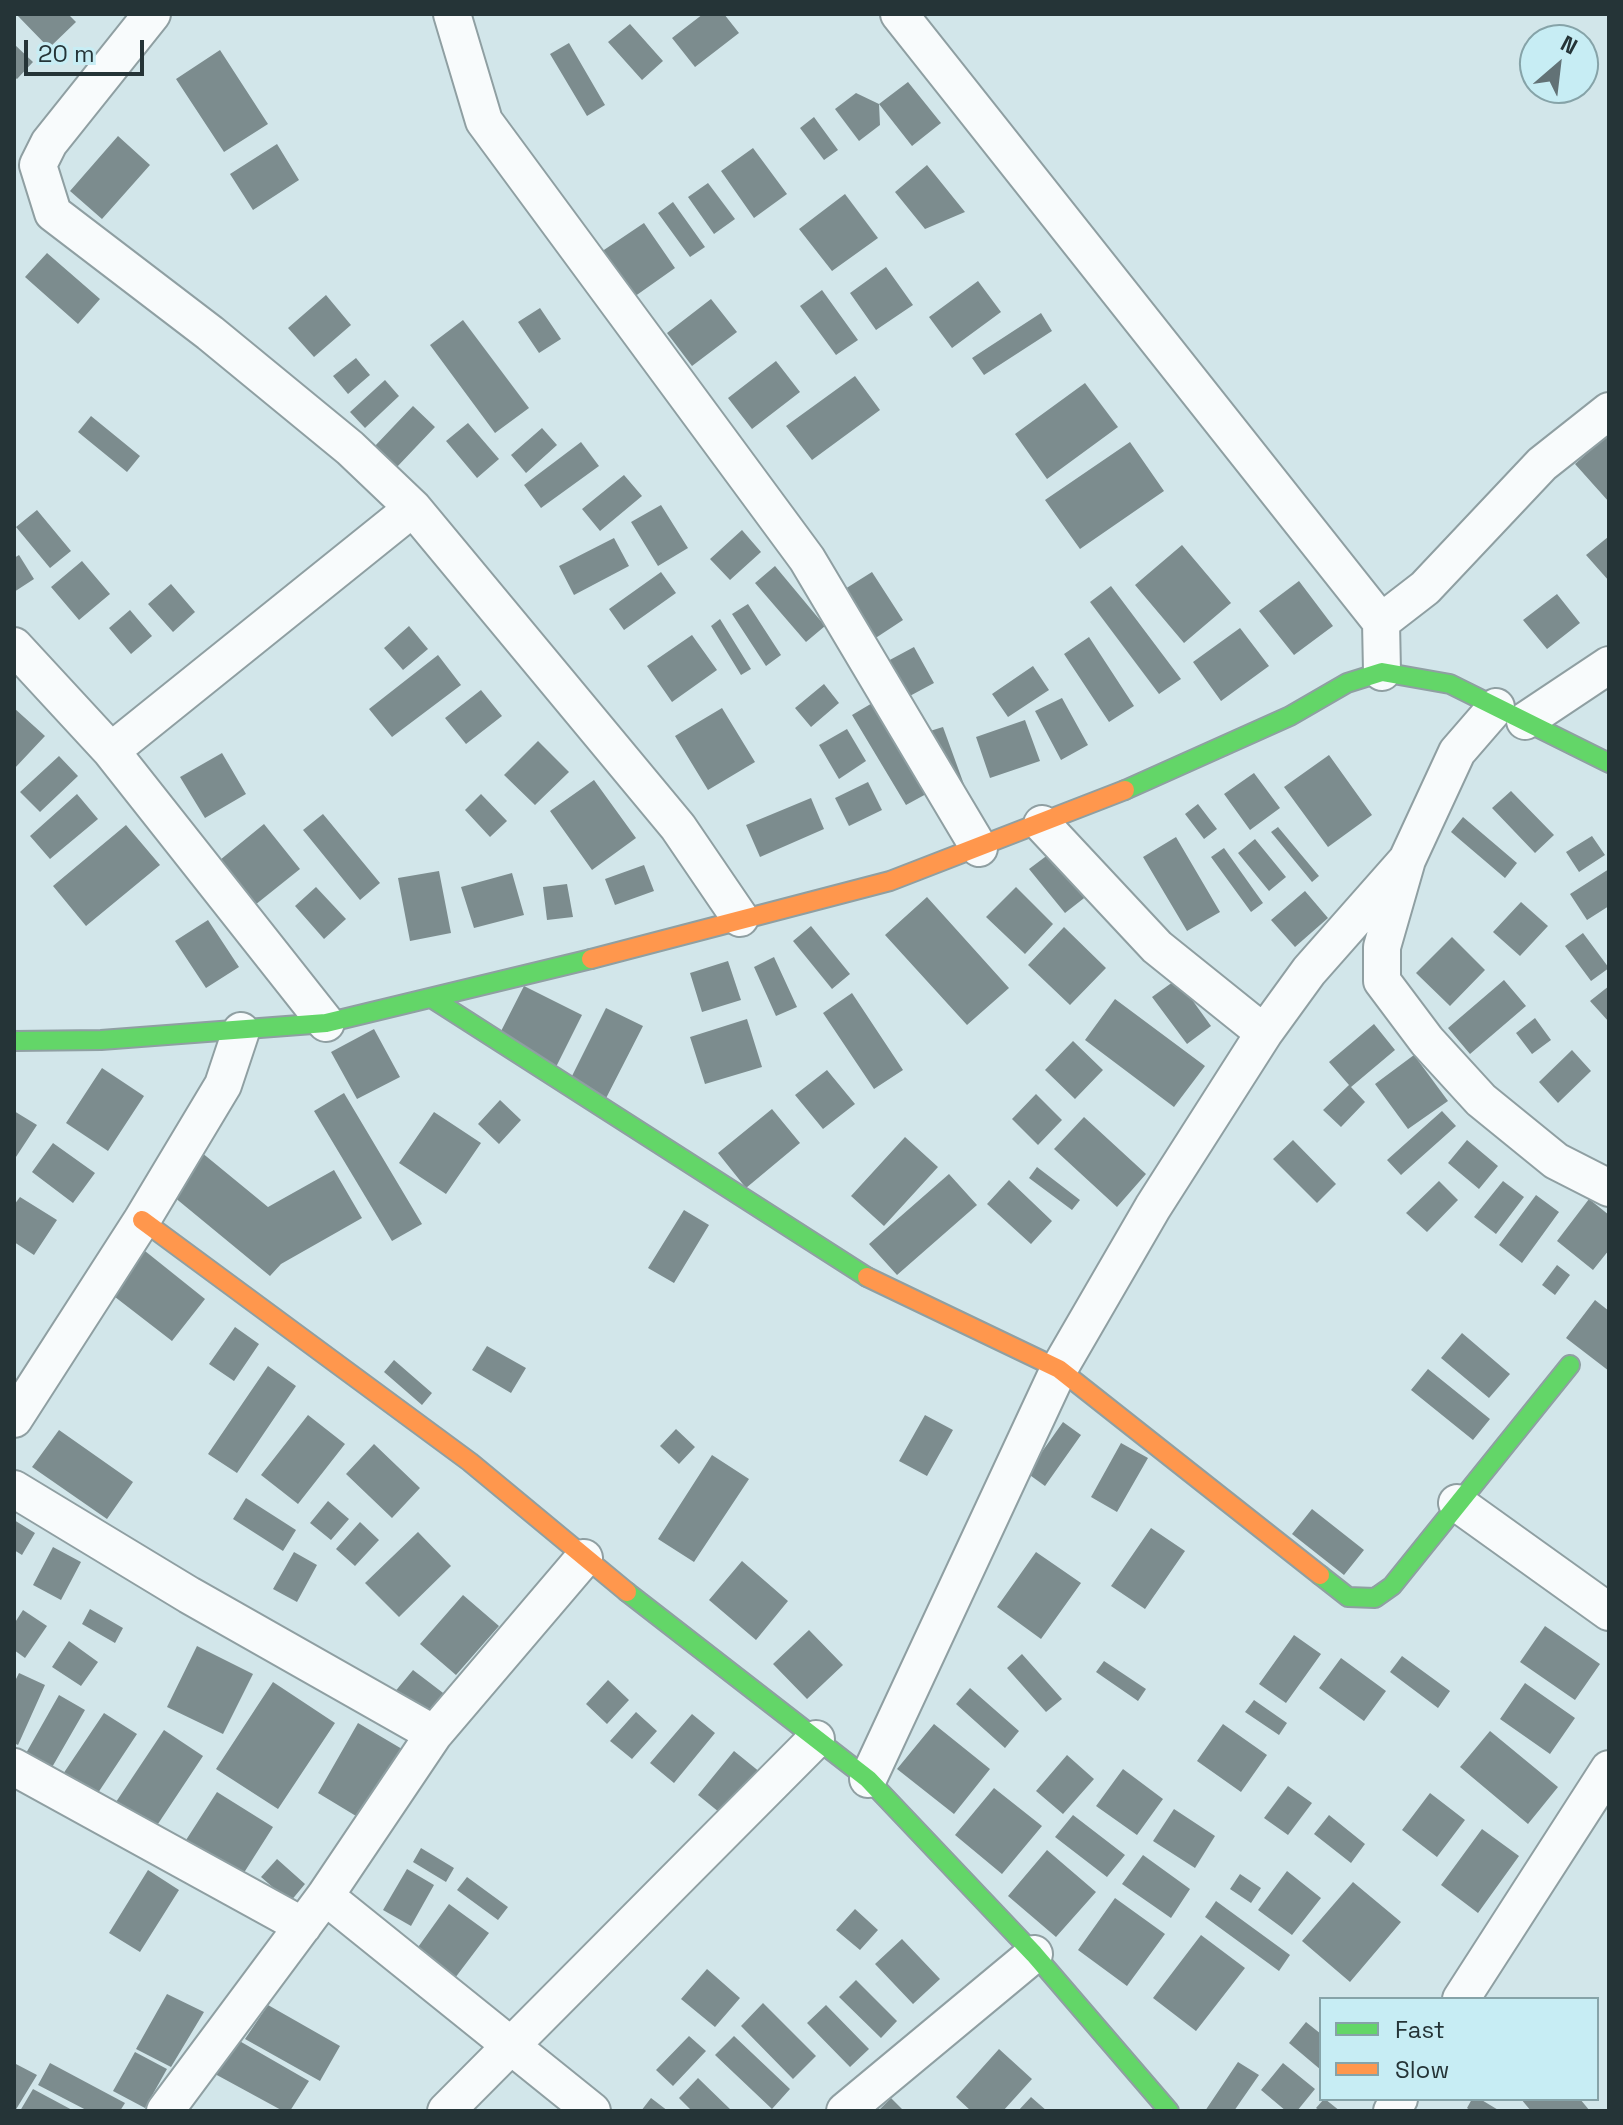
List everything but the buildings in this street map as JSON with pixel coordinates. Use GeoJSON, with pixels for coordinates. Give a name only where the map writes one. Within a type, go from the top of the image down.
{"type":"FeatureCollection","features":[{"type":"Feature","properties":{"kind":"street"},"geometry":{"type":"LineString","coordinates":[[152,14],[43,154],[38,165],[53,213],[210,333],[350,448],[413,508],[678,827],[740,918]]}},
{"type":"Feature","properties":{"kind":"street"},"geometry":{"type":"LineString","coordinates":[[452,14],[484,121],[807,559],[979,848]]}},
{"type":"Feature","properties":{"kind":"street"},"geometry":{"type":"LineString","coordinates":[[899,14],[1381,622],[1382,672]]}},
{"type":"Feature","properties":{"kind":"street"},"geometry":{"type":"LineString","coordinates":[[1381,622],[1446,567],[1532,474],[1609,411]]}},
{"type":"Feature","properties":{"kind":"street"},"geometry":{"type":"LineString","coordinates":[[111,751],[413,508]]}},
{"type":"Feature","properties":{"kind":"street"},"geometry":{"type":"LineString","coordinates":[[14,646],[111,751],[326,1023]]}},
{"type":"Feature","properties":{"kind":"street"},"geometry":{"type":"LineString","coordinates":[[1609,665],[1510,714],[1457,752],[1407,860],[1382,947],[1382,981],[1427,1041],[1481,1100],[1556,1161],[1609,1188]]}},
{"type":"Feature","properties":{"kind":"street"},"geometry":{"type":"LineString","coordinates":[[14,1041],[101,1040],[326,1023],[433,999],[890,881],[1134,787],[1290,716],[1347,683],[1382,672],[1450,684],[1609,763]]}},
{"type":"Feature","properties":{"kind":"street"},"geometry":{"type":"LineString","coordinates":[[1042,824],[1157,947],[1264,1033]]}},
{"type":"Feature","properties":{"kind":"street"},"geometry":{"type":"LineString","coordinates":[[868,1779],[1059,1369],[1153,1207],[1264,1033],[1349,922],[1407,860]]}},
{"type":"Feature","properties":{"kind":"street"},"geometry":{"type":"LineString","coordinates":[[433,999],[873,1281],[1059,1369],[1348,1597],[1375,1598],[1392,1586],[1570,1365]]}},
{"type":"Feature","properties":{"kind":"street"},"geometry":{"type":"LineString","coordinates":[[14,1419],[142,1220],[223,1085],[241,1031]]}},
{"type":"Feature","properties":{"kind":"street"},"geometry":{"type":"LineString","coordinates":[[142,1220],[470,1462],[584,1558],[868,1779],[1034,1954],[1169,2111]]}},
{"type":"Feature","properties":{"kind":"street"},"geometry":{"type":"LineString","coordinates":[[14,1489],[189,1595],[434,1734]]}},
{"type":"Feature","properties":{"kind":"street"},"geometry":{"type":"LineString","coordinates":[[1457,1503],[1609,1612]]}},
{"type":"Feature","properties":{"kind":"street"},"geometry":{"type":"LineString","coordinates":[[165,2111],[325,1896],[434,1734],[584,1558]]}},
{"type":"Feature","properties":{"kind":"street"},"geometry":{"type":"LineString","coordinates":[[446,2111],[816,1739]]}},
{"type":"Feature","properties":{"kind":"street"},"geometry":{"type":"LineString","coordinates":[[14,1767],[303,1926]]}},
{"type":"Feature","properties":{"kind":"street"},"geometry":{"type":"LineString","coordinates":[[1462,1997],[1609,1769]]}},
{"type":"Feature","properties":{"kind":"street"},"geometry":{"type":"LineString","coordinates":[[325,1896],[592,2111]]}},
{"type":"Feature","properties":{"kind":"street"},"geometry":{"type":"LineString","coordinates":[[845,2111],[1034,1954]]}},
{"type":"Feature","properties":{"kind":"traffic: fast"},"geometry":{"type":"LineString","coordinates":[[1125,790],[1290,716],[1347,683],[1382,672],[1450,684],[1609,763]]}},
{"type":"Feature","properties":{"kind":"traffic: fast"},"geometry":{"type":"LineString","coordinates":[[14,1041],[101,1040],[326,1023],[591,959]]}},
{"type":"Feature","properties":{"kind":"traffic: fast"},"geometry":{"type":"LineString","coordinates":[[433,999],[867,1277]]}},
{"type":"Feature","properties":{"kind":"traffic: fast"},"geometry":{"type":"LineString","coordinates":[[1320,1575],[1348,1597],[1375,1598],[1392,1586],[1570,1365]]}},
{"type":"Feature","properties":{"kind":"traffic: fast"},"geometry":{"type":"LineString","coordinates":[[627,1592],[868,1779],[1034,1954],[1169,2111]]}},
{"type":"Feature","properties":{"kind":"traffic: slow"},"geometry":{"type":"LineString","coordinates":[[591,959],[890,881],[1125,790]]}},
{"type":"Feature","properties":{"kind":"traffic: slow"},"geometry":{"type":"LineString","coordinates":[[142,1220],[470,1462],[627,1592]]}},
{"type":"Feature","properties":{"kind":"traffic: slow"},"geometry":{"type":"LineString","coordinates":[[867,1277],[1059,1369],[1320,1575]]}}]}
